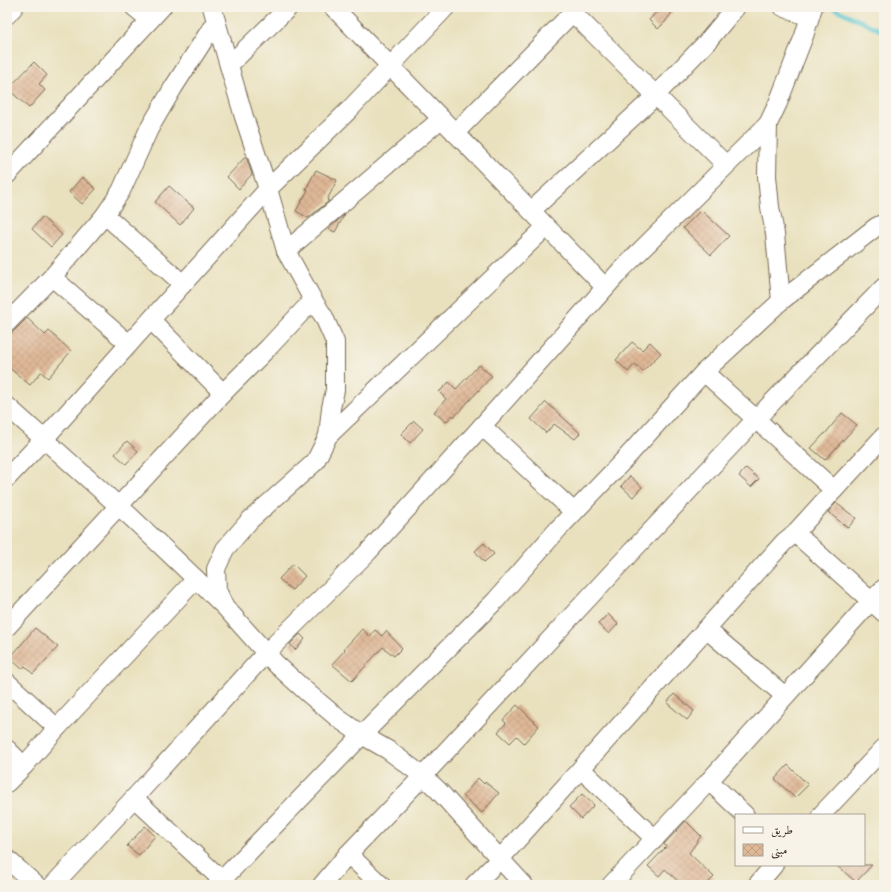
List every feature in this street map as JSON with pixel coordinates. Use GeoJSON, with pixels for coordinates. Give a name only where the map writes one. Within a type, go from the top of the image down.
{"type":"FeatureCollection","features":[{"type":"Feature","properties":{"kind":"street"},"geometry":{"type":"LineString","coordinates":[[7,14],[14,7]]}},
{"type":"Feature","properties":{"kind":"street"},"geometry":{"type":"LineString","coordinates":[[7,175],[156,14],[134,7]]}},
{"type":"Feature","properties":{"kind":"street"},"geometry":{"type":"LineString","coordinates":[[229,65],[289,7]]}},
{"type":"Feature","properties":{"kind":"street"},"geometry":{"type":"LineString","coordinates":[[333,7],[605,287]]}},
{"type":"Feature","properties":{"kind":"street"},"geometry":{"type":"LineString","coordinates":[[7,478],[44,439],[268,189],[350,110],[446,7]]}},
{"type":"Feature","properties":{"kind":"street"},"geometry":{"type":"LineString","coordinates":[[531,212],[656,95],[706,43],[736,7]]}},
{"type":"Feature","properties":{"kind":"street"},"geometry":{"type":"LineString","coordinates":[[53,885],[266,653],[368,552],[605,287],[768,124],[778,103],[804,36],[811,12],[783,7]]}},
{"type":"Feature","properties":{"kind":"street"},"geometry":{"type":"LineString","coordinates":[[455,133],[575,10],[726,166]]}},
{"type":"Feature","properties":{"kind":"street"},"geometry":{"type":"LineString","coordinates":[[214,14],[244,117],[268,189],[286,251],[312,300],[324,317],[335,342],[335,390],[331,408],[328,436]]}},
{"type":"Feature","properties":{"kind":"street"},"geometry":{"type":"LineString","coordinates":[[7,323],[52,277],[104,215],[121,191],[149,129],[214,14]]}},
{"type":"Feature","properties":{"kind":"street"},"geometry":{"type":"LineString","coordinates":[[286,251],[441,118]]}},
{"type":"Feature","properties":{"kind":"street"},"geometry":{"type":"LineString","coordinates":[[768,124],[767,176],[770,207],[775,234],[781,301]]}},
{"type":"Feature","properties":{"kind":"street"},"geometry":{"type":"LineString","coordinates":[[104,215],[183,284]]}},
{"type":"Feature","properties":{"kind":"street"},"geometry":{"type":"LineString","coordinates":[[134,798],[219,882],[496,600],[559,528],[625,459],[704,372],[781,301],[876,227],[884,223]]}},
{"type":"Feature","properties":{"kind":"street"},"geometry":{"type":"LineString","coordinates":[[225,607],[217,590],[216,569],[226,549],[250,520],[315,462],[328,436],[546,227]]}},
{"type":"Feature","properties":{"kind":"street"},"geometry":{"type":"LineString","coordinates":[[52,277],[129,344]]}},
{"type":"Feature","properties":{"kind":"street"},"geometry":{"type":"LineString","coordinates":[[322,885],[348,854],[423,776],[631,552],[756,419],[884,287]]}},
{"type":"Feature","properties":{"kind":"street"},"geometry":{"type":"LineString","coordinates":[[7,627],[223,393],[269,347],[312,300]]}},
{"type":"Feature","properties":{"kind":"street"},"geometry":{"type":"LineString","coordinates":[[151,320],[223,393]]}},
{"type":"Feature","properties":{"kind":"street"},"geometry":{"type":"LineString","coordinates":[[704,372],[834,490]]}},
{"type":"Feature","properties":{"kind":"street"},"geometry":{"type":"LineString","coordinates":[[7,406],[196,579],[225,607],[276,664],[309,694],[339,719],[362,735],[388,750],[423,776],[438,790],[524,885]]}},
{"type":"Feature","properties":{"kind":"street"},"geometry":{"type":"LineString","coordinates":[[482,426],[574,512]]}},
{"type":"Feature","properties":{"kind":"street"},"geometry":{"type":"LineString","coordinates":[[474,885],[500,859],[784,542],[795,533],[884,436]]}},
{"type":"Feature","properties":{"kind":"street"},"geometry":{"type":"LineString","coordinates":[[795,533],[884,613]]}},
{"type":"Feature","properties":{"kind":"street"},"geometry":{"type":"LineString","coordinates":[[7,783],[196,579]]}},
{"type":"Feature","properties":{"kind":"street"},"geometry":{"type":"LineString","coordinates":[[611,885],[709,781],[871,600],[884,588]]}},
{"type":"Feature","properties":{"kind":"street"},"geometry":{"type":"LineString","coordinates":[[706,629],[785,696]]}},
{"type":"Feature","properties":{"kind":"street"},"geometry":{"type":"LineString","coordinates":[[7,682],[57,728]]}},
{"type":"Feature","properties":{"kind":"street"},"geometry":{"type":"LineString","coordinates":[[822,814],[884,748]]}},
{"type":"Feature","properties":{"kind":"street"},"geometry":{"type":"LineString","coordinates":[[7,749],[24,766]]}},
{"type":"Feature","properties":{"kind":"street"},"geometry":{"type":"LineString","coordinates":[[581,769],[655,839]]}},
{"type":"Feature","properties":{"kind":"street"},"geometry":{"type":"LineString","coordinates":[[709,781],[744,814]]}},
{"type":"Feature","properties":{"kind":"street"},"geometry":{"type":"LineString","coordinates":[[348,854],[381,885]]}},
{"type":"Feature","properties":{"kind":"street"},"geometry":{"type":"LineString","coordinates":[[7,859],[36,885]]}},
{"type":"Feature","properties":{"kind":"street"},"geometry":{"type":"LineString","coordinates":[[757,885],[773,866]]}},
{"type":"Feature","properties":{"kind":"building"},"geometry":{"type":"Polygon","coordinates":[[[661,7],[676,7],[658,29],[649,20],[661,7]]]}},
{"type":"Feature","properties":{"kind":"building"},"geometry":{"type":"Polygon","coordinates":[[[34,62],[47,75],[39,84],[45,90],[29,108],[8,89],[34,62]]]}},
{"type":"Feature","properties":{"kind":"building"},"geometry":{"type":"Polygon","coordinates":[[[246,156],[252,174],[239,189],[227,177],[246,156]]]}},
{"type":"Feature","properties":{"kind":"building"},"geometry":{"type":"Polygon","coordinates":[[[316,170],[337,180],[327,200],[329,201],[308,218],[296,211],[308,190],[306,189],[316,170]]]}},
{"type":"Feature","properties":{"kind":"building"},"geometry":{"type":"Polygon","coordinates":[[[82,177],[96,189],[82,204],[69,192],[82,177]]]}},
{"type":"Feature","properties":{"kind":"building"},"geometry":{"type":"Polygon","coordinates":[[[169,186],[194,208],[180,225],[155,202],[169,186]]]}},
{"type":"Feature","properties":{"kind":"building"},"geometry":{"type":"Polygon","coordinates":[[[701,210],[729,236],[711,255],[683,228],[701,210]]]}},
{"type":"Feature","properties":{"kind":"building"},"geometry":{"type":"Polygon","coordinates":[[[345,214],[335,232],[328,229],[345,214]]]}},
{"type":"Feature","properties":{"kind":"building"},"geometry":{"type":"Polygon","coordinates":[[[42,217],[62,235],[51,247],[32,229],[42,217]]]}},
{"type":"Feature","properties":{"kind":"building"},"geometry":{"type":"Polygon","coordinates":[[[27,318],[45,335],[49,331],[71,351],[48,378],[41,372],[30,385],[7,366],[7,336],[27,318]]]}},
{"type":"Feature","properties":{"kind":"building"},"geometry":{"type":"Polygon","coordinates":[[[632,342],[642,350],[650,342],[661,353],[643,371],[635,364],[628,372],[616,360],[632,342]]]}},
{"type":"Feature","properties":{"kind":"building"},"geometry":{"type":"Polygon","coordinates":[[[479,365],[492,376],[454,417],[453,415],[446,422],[434,412],[446,399],[439,392],[449,382],[456,389],[479,365]]]}},
{"type":"Feature","properties":{"kind":"building"},"geometry":{"type":"Polygon","coordinates":[[[546,402],[580,433],[575,439],[554,424],[546,433],[531,419],[546,402]]]}},
{"type":"Feature","properties":{"kind":"building"},"geometry":{"type":"Polygon","coordinates":[[[842,413],[857,425],[825,460],[811,448],[842,413]]]}},
{"type":"Feature","properties":{"kind":"building"},"geometry":{"type":"Polygon","coordinates":[[[414,421],[423,429],[410,443],[401,434],[414,421]]]}},
{"type":"Feature","properties":{"kind":"building"},"geometry":{"type":"Polygon","coordinates":[[[127,441],[138,451],[126,464],[115,454],[127,441]]]}},
{"type":"Feature","properties":{"kind":"building"},"geometry":{"type":"Polygon","coordinates":[[[746,468],[759,479],[751,487],[739,476],[746,468]]]}},
{"type":"Feature","properties":{"kind":"building"},"geometry":{"type":"Polygon","coordinates":[[[630,476],[642,487],[633,497],[621,486],[630,476]]]}},
{"type":"Feature","properties":{"kind":"building"},"geometry":{"type":"Polygon","coordinates":[[[836,503],[856,518],[848,528],[828,512],[836,503]]]}},
{"type":"Feature","properties":{"kind":"building"},"geometry":{"type":"Polygon","coordinates":[[[484,543],[494,554],[484,562],[475,551],[484,543]]]}},
{"type":"Feature","properties":{"kind":"building"},"geometry":{"type":"Polygon","coordinates":[[[293,564],[305,576],[292,590],[279,579],[293,564]]]}},
{"type":"Feature","properties":{"kind":"building"},"geometry":{"type":"Polygon","coordinates":[[[608,614],[618,624],[609,634],[598,624],[608,614]]]}},
{"type":"Feature","properties":{"kind":"building"},"geometry":{"type":"Polygon","coordinates":[[[35,628],[58,647],[33,674],[25,666],[22,669],[10,658],[35,628]]]}},
{"type":"Feature","properties":{"kind":"building"},"geometry":{"type":"Polygon","coordinates":[[[362,629],[370,636],[375,630],[382,636],[386,631],[402,648],[394,656],[383,647],[352,681],[332,664],[362,629]]]}},
{"type":"Feature","properties":{"kind":"building"},"geometry":{"type":"Polygon","coordinates":[[[300,634],[305,639],[295,650],[290,644],[300,634]]]}},
{"type":"Feature","properties":{"kind":"building"},"geometry":{"type":"Polygon","coordinates":[[[674,694],[694,711],[687,720],[667,703],[674,694]]]}},
{"type":"Feature","properties":{"kind":"building"},"geometry":{"type":"Polygon","coordinates":[[[517,705],[539,726],[524,743],[517,736],[510,743],[498,732],[506,723],[503,720],[517,705]]]}},
{"type":"Feature","properties":{"kind":"building"},"geometry":{"type":"Polygon","coordinates":[[[788,765],[808,785],[795,798],[775,779],[788,765]]]}},
{"type":"Feature","properties":{"kind":"building"},"geometry":{"type":"Polygon","coordinates":[[[478,778],[484,784],[485,782],[499,793],[482,813],[463,796],[478,778]]]}},
{"type":"Feature","properties":{"kind":"building"},"geometry":{"type":"Polygon","coordinates":[[[582,794],[594,805],[581,819],[569,807],[582,794]]]}},
{"type":"Feature","properties":{"kind":"building"},"geometry":{"type":"Polygon","coordinates":[[[686,821],[701,836],[689,853],[714,877],[706,885],[682,885],[665,869],[659,876],[648,866],[666,847],[664,844],[686,821]]]}},
{"type":"Feature","properties":{"kind":"building"},"geometry":{"type":"Polygon","coordinates":[[[145,826],[155,836],[139,855],[127,846],[145,826]]]}},
{"type":"Feature","properties":{"kind":"building"},"geometry":{"type":"Polygon","coordinates":[[[872,865],[856,882],[837,866],[872,865]]]}},
{"type":"Feature","properties":{"kind":"waterway"},"geometry":{"type":"LineString","coordinates":[[831,7],[884,32]]}}]}
